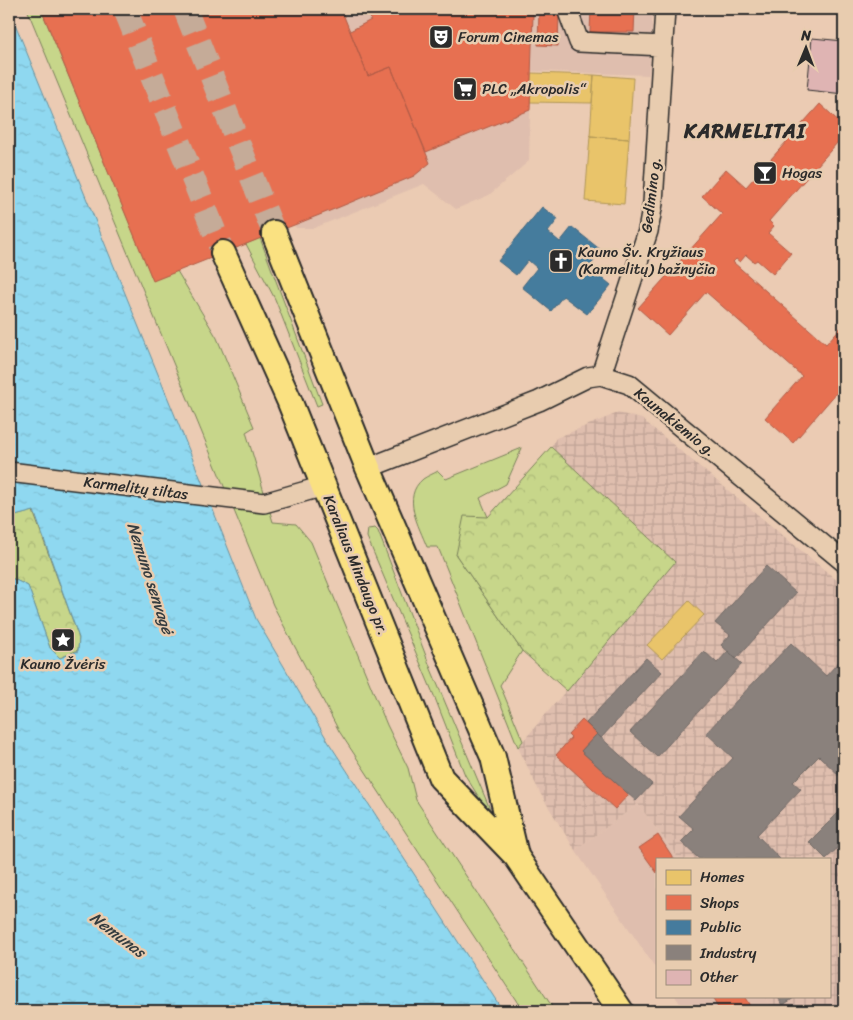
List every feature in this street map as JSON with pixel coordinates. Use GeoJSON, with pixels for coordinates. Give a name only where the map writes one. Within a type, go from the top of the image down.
{"type":"FeatureCollection","features":[{"type":"Feature","properties":{"kind":"main road","name":"Karaliaus Mindaugo pr."},"geometry":{"type":"LineString","coordinates":[[274,233],[368,468],[493,757],[516,856]]}},
{"type":"Feature","properties":{"kind":"main road","name":"Karaliaus Mindaugo pr."},"geometry":{"type":"LineString","coordinates":[[223,253],[289,400],[441,778],[516,856],[621,1011]]}},
{"type":"Feature","properties":{"kind":"street"},"geometry":{"type":"LineString","coordinates":[[567,9],[579,42],[663,46]]}},
{"type":"Feature","properties":{"kind":"street","name":"Gedimino g."},"geometry":{"type":"LineString","coordinates":[[600,375],[648,231],[653,203],[665,9]]}},
{"type":"Feature","properties":{"kind":"street"},"geometry":{"type":"LineString","coordinates":[[368,468],[539,401],[588,377],[600,375]]}},
{"type":"Feature","properties":{"kind":"street","name":"Kaunakiemio g."},"geometry":{"type":"LineString","coordinates":[[600,375],[629,384],[844,562]]}},
{"type":"Feature","properties":{"kind":"street","name":"Karmelitų tiltas"},"geometry":{"type":"LineString","coordinates":[[9,472],[264,503],[324,486]]}},
{"type":"Feature","properties":{"kind":"shaded area"},"geometry":{"type":"Polygon","coordinates":[[[205,9],[653,9],[649,75],[531,71],[529,161],[489,195],[456,209],[424,184],[314,228],[296,228],[283,209],[205,9]]]}},
{"type":"Feature","properties":{"kind":"shaded area"},"geometry":{"type":"Polygon","coordinates":[[[618,413],[642,419],[844,586],[844,1011],[773,1011],[765,998],[830,998],[830,858],[678,858],[638,804],[575,850],[540,793],[518,747],[675,562],[551,447],[556,438],[618,413]]]}},
{"type":"Feature","properties":{"kind":"shaded area"},"geometry":{"type":"Polygon","coordinates":[[[638,804],[678,858],[656,858],[656,969],[575,850],[638,804]]]}},
{"type":"Feature","properties":{"kind":"shaded area"},"geometry":{"type":"Polygon","coordinates":[[[676,998],[765,998],[773,1011],[685,1011],[676,998]]]}},
{"type":"Feature","properties":{"kind":"green space"},"geometry":{"type":"Polygon","coordinates":[[[27,9],[41,9],[153,280],[177,271],[217,338],[254,427],[246,432],[273,522],[296,524],[311,542],[387,725],[408,768],[416,800],[555,1011],[523,1011],[339,731],[273,605],[27,9]]]}},
{"type":"Feature","properties":{"kind":"green space"},"geometry":{"type":"Polygon","coordinates":[[[260,238],[322,404],[317,406],[275,299],[246,244],[260,238]]]}},
{"type":"Feature","properties":{"kind":"green space"},"geometry":{"type":"Polygon","coordinates":[[[551,447],[675,562],[567,691],[522,651],[456,555],[464,516],[488,517],[551,447]]]}},
{"type":"Feature","properties":{"kind":"green space"},"geometry":{"type":"Polygon","coordinates":[[[522,448],[506,484],[480,498],[488,517],[456,555],[522,651],[500,685],[523,741],[518,747],[438,547],[427,547],[416,521],[412,503],[413,494],[417,486],[423,479],[438,471],[446,479],[522,448]]]}},
{"type":"Feature","properties":{"kind":"green space"},"geometry":{"type":"Polygon","coordinates":[[[9,497],[15,516],[33,511],[79,638],[78,650],[60,658],[50,648],[28,586],[9,577],[9,497]]]}},
{"type":"Feature","properties":{"kind":"green space"},"geometry":{"type":"Polygon","coordinates":[[[375,528],[378,531],[431,669],[498,828],[465,775],[435,698],[367,537],[368,529],[375,528]]]}},
{"type":"Feature","properties":{"kind":"water"},"geometry":{"type":"Polygon","coordinates":[[[9,9],[256,619],[329,743],[503,1011],[9,1011],[9,577],[28,586],[50,648],[60,658],[78,651],[79,638],[34,511],[15,516],[9,497],[9,9]]]}},
{"type":"Feature","properties":{"kind":"building: Homes"},"geometry":{"type":"Polygon","coordinates":[[[531,73],[594,75],[592,103],[530,102],[531,73]]]}},
{"type":"Feature","properties":{"kind":"building: Homes"},"geometry":{"type":"Polygon","coordinates":[[[594,75],[633,78],[629,139],[590,136],[594,75]]]}},
{"type":"Feature","properties":{"kind":"building: Homes"},"geometry":{"type":"Polygon","coordinates":[[[590,136],[629,139],[624,204],[585,201],[590,136]]]}},
{"type":"Feature","properties":{"kind":"building: Homes"},"geometry":{"type":"Polygon","coordinates":[[[689,601],[704,615],[662,659],[647,645],[689,601]]]}},
{"type":"Feature","properties":{"kind":"building: Shops"},"geometry":{"type":"Polygon","coordinates":[[[41,9],[341,9],[368,76],[391,67],[430,163],[414,176],[153,281],[41,9]]]}},
{"type":"Feature","properties":{"kind":"building: Shops","name":"PLC „Akropolis“"},"geometry":{"type":"Polygon","coordinates":[[[367,9],[541,9],[533,14],[530,110],[426,152],[391,67],[368,76],[350,31],[371,20],[367,9]]]}},
{"type":"Feature","properties":{"kind":"building: Shops"},"geometry":{"type":"Polygon","coordinates":[[[591,9],[635,9],[634,32],[590,32],[591,9]]]}},
{"type":"Feature","properties":{"kind":"building: Shops"},"geometry":{"type":"Polygon","coordinates":[[[539,11],[559,12],[558,46],[538,45],[539,11]]]}},
{"type":"Feature","properties":{"kind":"building: Shops"},"geometry":{"type":"Polygon","coordinates":[[[820,104],[844,126],[844,135],[769,221],[774,226],[768,233],[791,253],[773,274],[757,260],[754,262],[746,255],[740,262],[736,259],[733,262],[826,344],[844,324],[844,384],[793,443],[765,418],[802,376],[706,292],[668,335],[638,308],[722,214],[702,196],[726,169],[746,187],[820,104]]]}},
{"type":"Feature","properties":{"kind":"building: Shops"},"geometry":{"type":"Polygon","coordinates":[[[582,720],[597,734],[581,751],[629,794],[615,809],[556,755],[571,738],[568,735],[582,720]]]}},
{"type":"Feature","properties":{"kind":"building: Shops"},"geometry":{"type":"Polygon","coordinates":[[[658,835],[673,858],[656,858],[656,872],[639,848],[658,835]]]}},
{"type":"Feature","properties":{"kind":"building: Shops"},"geometry":{"type":"Polygon","coordinates":[[[712,998],[745,998],[750,1006],[741,1011],[720,1011],[712,998]]]}},
{"type":"Feature","properties":{"kind":"building: Public","name":"Kauno Šv. Kryžiaus (Karmelitų) bažnyčia"},"geometry":{"type":"Polygon","coordinates":[[[542,207],[558,219],[548,232],[560,242],[572,227],[602,251],[589,267],[611,285],[587,314],[563,296],[551,311],[522,287],[537,268],[528,260],[516,275],[498,261],[542,207]]]}},
{"type":"Feature","properties":{"kind":"building: Industry"},"geometry":{"type":"Polygon","coordinates":[[[766,566],[796,593],[736,659],[721,645],[730,635],[715,623],[766,566]]]}},
{"type":"Feature","properties":{"kind":"building: Industry"},"geometry":{"type":"Polygon","coordinates":[[[791,643],[826,676],[844,656],[844,780],[819,756],[793,782],[801,789],[757,835],[779,858],[698,858],[681,842],[694,829],[679,816],[733,758],[706,733],[791,643]]]}},
{"type":"Feature","properties":{"kind":"building: Industry"},"geometry":{"type":"Polygon","coordinates":[[[704,651],[717,663],[728,651],[742,664],[657,757],[630,732],[704,651]]]}},
{"type":"Feature","properties":{"kind":"building: Industry"},"geometry":{"type":"Polygon","coordinates":[[[646,658],[662,672],[601,738],[586,723],[646,658]]]}},
{"type":"Feature","properties":{"kind":"building: Industry"},"geometry":{"type":"Polygon","coordinates":[[[597,734],[652,784],[636,801],[581,751],[597,734]]]}},
{"type":"Feature","properties":{"kind":"building: Industry"},"geometry":{"type":"Polygon","coordinates":[[[838,813],[844,820],[844,842],[827,858],[809,842],[838,813]]]}},
{"type":"Feature","properties":{"kind":"building: Industry"},"geometry":{"type":"Polygon","coordinates":[[[778,998],[794,998],[783,1005],[778,998]]]}},
{"type":"Feature","properties":{"kind":"building: Other"},"geometry":{"type":"Polygon","coordinates":[[[812,38],[844,41],[844,94],[807,90],[812,38]]]}},
{"type":"Feature","properties":{"kind":"tunnel"},"geometry":{"type":"LineString","coordinates":[[125,9],[223,253]]}},
{"type":"Feature","properties":{"kind":"tunnel"},"geometry":{"type":"LineString","coordinates":[[185,9],[274,233]]}},
{"type":"Feature","properties":{"kind":"place","name":"Forum Cinemas"},"geometry":{"type":"Point","coordinates":[441,37]}},
{"type":"Feature","properties":{"kind":"place","name":"PLC „Akropolis“"},"geometry":{"type":"Point","coordinates":[465,89]}},
{"type":"Feature","properties":{"kind":"place","name":"Hogas"},"geometry":{"type":"Point","coordinates":[765,173]}},
{"type":"Feature","properties":{"kind":"place","name":"Kauno Šv. Kryžiaus (Karmelitų) bažnyčia"},"geometry":{"type":"Point","coordinates":[561,261]}},
{"type":"Feature","properties":{"kind":"place","name":"Kauno Žvėris"},"geometry":{"type":"Point","coordinates":[63,640]}},
{"type":"Feature","properties":{"kind":"district","name":"KARMELITAI"},"geometry":{"type":"Point","coordinates":[745,131]}},
{"type":"Feature","properties":{"kind":"water label","name":"Nemuno senvagė"},"geometry":{"type":"Point","coordinates":[151,578]}},
{"type":"Feature","properties":{"kind":"water label","name":"Nemunas"},"geometry":{"type":"Point","coordinates":[118,934]}}]}
